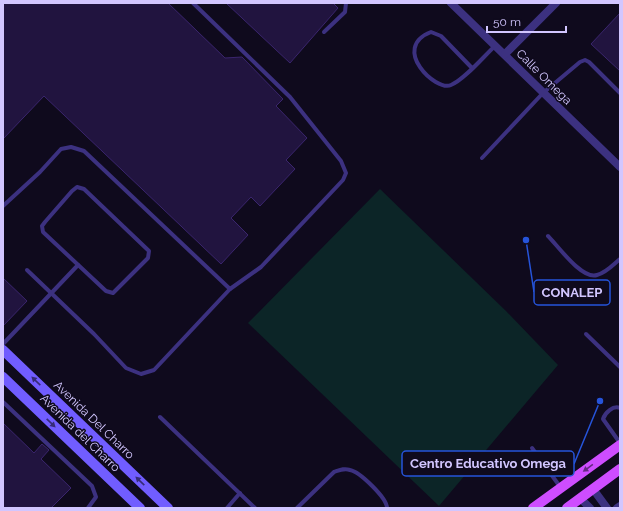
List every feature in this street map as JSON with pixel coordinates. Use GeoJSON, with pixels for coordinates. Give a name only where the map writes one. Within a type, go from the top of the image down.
{"type":"FeatureCollection","features":[{"type":"Feature","properties":{"kind":"main road"},"geometry":{"type":"LineString","coordinates":[[533,508],[620,444]]}},
{"type":"Feature","properties":{"kind":"main road"},"geometry":{"type":"LineString","coordinates":[[567,508],[620,469]]}},
{"type":"Feature","properties":{"kind":"street","name":"Calle Omega"},"geometry":{"type":"LineString","coordinates":[[451,3],[505,54],[620,168]]}},
{"type":"Feature","properties":{"kind":"street"},"geometry":{"type":"LineString","coordinates":[[505,54],[556,3]]}},
{"type":"Feature","properties":{"kind":"street","name":"Avenida Del Charro"},"geometry":{"type":"LineString","coordinates":[[3,350],[165,507]]}},
{"type":"Feature","properties":{"kind":"street","name":"Avenida del Charro"},"geometry":{"type":"LineString","coordinates":[[3,377],[140,508]]}},
{"type":"Feature","properties":{"kind":"street"},"geometry":{"type":"LineString","coordinates":[[593,489],[608,508]]}},
{"type":"Feature","properties":{"kind":"street"},"geometry":{"type":"LineString","coordinates":[[581,499],[590,508]]}},
{"type":"Feature","properties":{"kind":"lane"},"geometry":{"type":"LineString","coordinates":[[27,270],[51,292],[126,368],[141,374],[154,370],[230,289],[261,267],[343,180],[346,173],[342,161],[290,97],[193,3]]}},
{"type":"Feature","properties":{"kind":"lane"},"geometry":{"type":"LineString","coordinates":[[324,32],[344,12],[346,3]]}},
{"type":"Feature","properties":{"kind":"lane"},"geometry":{"type":"LineString","coordinates":[[472,68],[441,36],[432,32],[424,34],[414,48],[414,59],[435,82],[444,86],[451,85],[472,68],[495,45]]}},
{"type":"Feature","properties":{"kind":"lane"},"geometry":{"type":"LineString","coordinates":[[482,158],[543,93],[580,62],[585,60],[597,69],[620,93]]}},
{"type":"Feature","properties":{"kind":"lane"},"geometry":{"type":"LineString","coordinates":[[3,206],[40,172],[61,149],[71,147],[78,149],[84,152],[230,289]]}},
{"type":"Feature","properties":{"kind":"lane"},"geometry":{"type":"LineString","coordinates":[[80,187],[148,248],[149,254],[122,286],[112,293],[106,291],[78,265],[43,232],[42,226],[72,191],[80,187]]}},
{"type":"Feature","properties":{"kind":"lane"},"geometry":{"type":"LineString","coordinates":[[548,236],[573,263],[589,276],[597,276],[609,269],[620,259]]}},
{"type":"Feature","properties":{"kind":"lane"},"geometry":{"type":"LineString","coordinates":[[3,344],[78,265]]}},
{"type":"Feature","properties":{"kind":"lane"},"geometry":{"type":"LineString","coordinates":[[586,334],[620,367]]}},
{"type":"Feature","properties":{"kind":"lane"},"geometry":{"type":"LineString","coordinates":[[3,402],[92,486],[96,497],[90,507]]}},
{"type":"Feature","properties":{"kind":"lane"},"geometry":{"type":"LineString","coordinates":[[620,408],[613,408],[604,416],[603,419],[620,444]]}},
{"type":"Feature","properties":{"kind":"lane"},"geometry":{"type":"LineString","coordinates":[[160,417],[255,508]]}},
{"type":"Feature","properties":{"kind":"lane"},"geometry":{"type":"LineString","coordinates":[[532,448],[561,488]]}},
{"type":"Feature","properties":{"kind":"lane"},"geometry":{"type":"LineString","coordinates":[[296,508],[334,472],[341,469],[352,470],[377,491],[387,503],[387,508]]}},
{"type":"Feature","properties":{"kind":"lane"},"geometry":{"type":"LineString","coordinates":[[227,508],[240,493]]}},
{"type":"Feature","properties":{"kind":"green space"},"geometry":{"type":"Polygon","coordinates":[[[380,189],[506,311],[558,365],[439,506],[248,323],[380,189]]]}},
{"type":"Feature","properties":{"kind":"building"},"geometry":{"type":"Polygon","coordinates":[[[3,3],[168,3],[225,58],[242,57],[283,99],[276,106],[307,138],[286,160],[295,169],[260,206],[251,197],[231,218],[248,235],[221,264],[44,96],[3,139],[3,3]]]}},
{"type":"Feature","properties":{"kind":"building"},"geometry":{"type":"Polygon","coordinates":[[[226,3],[333,3],[338,8],[290,63],[226,3]]]}},
{"type":"Feature","properties":{"kind":"building"},"geometry":{"type":"Polygon","coordinates":[[[620,13],[620,71],[591,44],[620,13]]]}},
{"type":"Feature","properties":{"kind":"building"},"geometry":{"type":"Polygon","coordinates":[[[3,278],[27,301],[3,326],[3,278]]]}},
{"type":"Feature","properties":{"kind":"building"},"geometry":{"type":"Polygon","coordinates":[[[3,423],[34,453],[42,444],[49,450],[41,459],[71,488],[51,508],[3,508],[3,423]]]}},
{"type":"Feature","properties":{"kind":"place","name":"CONALEP"},"geometry":{"type":"Point","coordinates":[526,240]}},
{"type":"Feature","properties":{"kind":"place","name":"Centro Educativo Omega"},"geometry":{"type":"Point","coordinates":[600,401]}}]}
